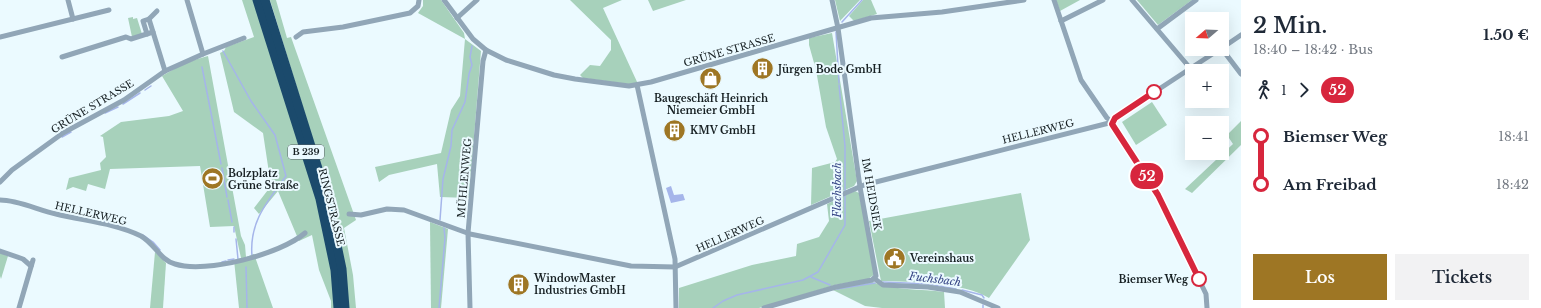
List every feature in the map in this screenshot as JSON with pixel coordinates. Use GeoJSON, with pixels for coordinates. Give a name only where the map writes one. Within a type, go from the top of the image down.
{"type":"FeatureCollection","features":[{"type":"Feature","properties":{"kind":"highway","name":"RINGSTRASSE"},"geometry":{"type":"LineString","coordinates":[[258,0],[320,199],[335,270],[338,308]]}},
{"type":"Feature","properties":{"kind":"highway","name":"RINGSTRASSE"},"geometry":{"type":"LineString","coordinates":[[265,0],[327,197],[342,269],[345,308]]}},
{"type":"Feature","properties":{"kind":"street"},"geometry":{"type":"LineString","coordinates":[[68,0],[73,19]]}},
{"type":"Feature","properties":{"kind":"street"},"geometry":{"type":"LineString","coordinates":[[187,0],[202,54]]}},
{"type":"Feature","properties":{"kind":"street"},"geometry":{"type":"LineString","coordinates":[[296,37],[303,32],[343,27],[410,13],[418,6],[419,0]]}},
{"type":"Feature","properties":{"kind":"street","name":"GRÜNE STRASSE"},"geometry":{"type":"LineString","coordinates":[[444,0],[473,39],[486,50],[516,64],[554,75],[615,85],[637,85],[880,16],[923,15],[1024,0]]}},
{"type":"Feature","properties":{"kind":"street"},"geometry":{"type":"LineString","coordinates":[[457,18],[477,0]]}},
{"type":"Feature","properties":{"kind":"street","name":"IM HEIDSIEK"},"geometry":{"type":"LineString","coordinates":[[832,0],[838,28],[860,187],[877,273],[874,279]]}},
{"type":"Feature","properties":{"kind":"street"},"geometry":{"type":"LineString","coordinates":[[1054,0],[1084,85],[1107,118],[1113,122]]}},
{"type":"Feature","properties":{"kind":"street"},"geometry":{"type":"LineString","coordinates":[[1061,21],[1103,0]]}},
{"type":"Feature","properties":{"kind":"street"},"geometry":{"type":"LineString","coordinates":[[1132,0],[1187,64]]}},
{"type":"Feature","properties":{"kind":"street"},"geometry":{"type":"LineString","coordinates":[[1157,29],[1196,0]]}},
{"type":"Feature","properties":{"kind":"street"},"geometry":{"type":"LineString","coordinates":[[0,37],[109,10]]}},
{"type":"Feature","properties":{"kind":"street"},"geometry":{"type":"LineString","coordinates":[[156,11],[149,19],[150,33],[165,71]]}},
{"type":"Feature","properties":{"kind":"street"},"geometry":{"type":"LineString","coordinates":[[62,57],[126,37],[131,39],[150,33]]}},
{"type":"Feature","properties":{"kind":"street"},"geometry":{"type":"LineString","coordinates":[[1229,43],[1241,35]]}},
{"type":"Feature","properties":{"kind":"street","name":"GRÜNE STRASSE"},"geometry":{"type":"LineString","coordinates":[[0,182],[12,170],[63,133],[124,100],[165,71],[202,54],[244,38]]}},
{"type":"Feature","properties":{"kind":"street","name":"MÜHLENWEG"},"geometry":{"type":"LineString","coordinates":[[470,308],[468,233],[483,60],[486,50]]}},
{"type":"Feature","properties":{"kind":"street"},"geometry":{"type":"LineString","coordinates":[[1197,64],[1210,56]]}},
{"type":"Feature","properties":{"kind":"street"},"geometry":{"type":"LineString","coordinates":[[1227,56],[1241,74]]}},
{"type":"Feature","properties":{"kind":"street"},"geometry":{"type":"LineString","coordinates":[[1185,71],[1115,118],[1113,126],[1158,195],[1206,294],[1207,308]]}},
{"type":"Feature","properties":{"kind":"street"},"geometry":{"type":"LineString","coordinates":[[637,85],[676,268],[676,308]]}},
{"type":"Feature","properties":{"kind":"street","name":"HELLERWEG"},"geometry":{"type":"LineString","coordinates":[[350,214],[361,215],[387,209],[404,210],[468,233],[631,266],[676,268],[860,187],[1113,122]]}},
{"type":"Feature","properties":{"kind":"street","name":"HELLERWEG"},"geometry":{"type":"LineString","coordinates":[[0,200],[70,218],[116,227],[144,238],[167,261],[185,267],[203,267],[252,258],[297,240],[305,233]]}},
{"type":"Feature","properties":{"kind":"street"},"geometry":{"type":"LineString","coordinates":[[0,252],[23,259],[31,266]]}},
{"type":"Feature","properties":{"kind":"street"},"geometry":{"type":"LineString","coordinates":[[19,308],[33,260]]}},
{"type":"Feature","properties":{"kind":"street"},"geometry":{"type":"LineString","coordinates":[[764,308],[836,287],[874,279],[883,285],[928,287],[967,294],[998,308]]}},
{"type":"Feature","properties":{"kind":"green space"},"geometry":{"type":"Polygon","coordinates":[[[242,0],[255,0],[304,152],[324,230],[331,269],[335,308],[331,308],[331,301],[319,270],[312,235],[299,241],[278,191],[259,214],[254,208],[271,186],[263,133],[234,112],[220,53],[224,51],[226,47],[254,37],[242,0]]]}},
{"type":"Feature","properties":{"kind":"green space"},"geometry":{"type":"Polygon","coordinates":[[[270,0],[276,0],[287,38],[291,37],[356,220],[344,228],[353,275],[356,308],[349,308],[341,242],[335,212],[270,0]]]}},
{"type":"Feature","properties":{"kind":"green space"},"geometry":{"type":"Polygon","coordinates":[[[423,0],[441,0],[464,33],[465,39],[418,13],[423,6],[423,0]]]}},
{"type":"Feature","properties":{"kind":"green space"},"geometry":{"type":"Polygon","coordinates":[[[570,0],[622,0],[603,8],[638,84],[583,78],[580,75],[590,65],[600,66],[611,50],[611,40],[570,0]]]}},
{"type":"Feature","properties":{"kind":"green space"},"geometry":{"type":"Polygon","coordinates":[[[648,0],[686,0],[653,11],[648,0]]]}},
{"type":"Feature","properties":{"kind":"green space"},"geometry":{"type":"Polygon","coordinates":[[[835,0],[860,0],[840,21],[835,0]]]}},
{"type":"Feature","properties":{"kind":"green space"},"geometry":{"type":"Polygon","coordinates":[[[863,0],[871,0],[877,14],[854,21],[849,16],[863,0]]]}},
{"type":"Feature","properties":{"kind":"green space"},"geometry":{"type":"Polygon","coordinates":[[[1056,0],[1080,0],[1060,11],[1056,0]]]}},
{"type":"Feature","properties":{"kind":"green space"},"geometry":{"type":"Polygon","coordinates":[[[1137,0],[1192,0],[1158,25],[1137,0]]]}},
{"type":"Feature","properties":{"kind":"green space"},"geometry":{"type":"Polygon","coordinates":[[[133,17],[133,19],[137,18],[142,34],[132,37],[128,18],[133,17]]]}},
{"type":"Feature","properties":{"kind":"green space"},"geometry":{"type":"Polygon","coordinates":[[[832,33],[857,181],[854,186],[811,205],[812,168],[835,162],[837,159],[826,127],[816,70],[809,45],[809,38],[832,33]]]}},
{"type":"Feature","properties":{"kind":"green space"},"geometry":{"type":"Polygon","coordinates":[[[465,39],[481,51],[469,198],[440,197],[437,164],[389,175],[379,182],[375,167],[441,153],[451,110],[460,96],[465,39]]]}},
{"type":"Feature","properties":{"kind":"green space"},"geometry":{"type":"Polygon","coordinates":[[[208,56],[241,236],[245,245],[246,257],[254,254],[273,308],[239,308],[234,260],[241,258],[234,226],[210,227],[200,166],[110,169],[105,189],[88,184],[86,191],[73,187],[66,190],[69,178],[101,170],[100,163],[106,157],[103,137],[100,136],[121,122],[169,116],[183,111],[162,76],[184,64],[208,56]]]}},
{"type":"Feature","properties":{"kind":"green space"},"geometry":{"type":"Polygon","coordinates":[[[1152,102],[1167,125],[1136,145],[1122,122],[1152,102]]]}},
{"type":"Feature","properties":{"kind":"green space"},"geometry":{"type":"Polygon","coordinates":[[[1241,121],[1241,145],[1229,157],[1229,148],[1233,144],[1229,138],[1229,133],[1241,121]]]}},
{"type":"Feature","properties":{"kind":"green space"},"geometry":{"type":"Polygon","coordinates":[[[1216,160],[1226,160],[1192,193],[1185,189],[1216,160]]]}},
{"type":"Feature","properties":{"kind":"green space"},"geometry":{"type":"Polygon","coordinates":[[[855,191],[859,193],[875,274],[868,279],[835,285],[759,308],[679,308],[679,288],[752,265],[796,256],[797,244],[819,237],[829,221],[827,204],[855,191]]]}},
{"type":"Feature","properties":{"kind":"green space"},"geometry":{"type":"Polygon","coordinates":[[[1021,193],[1030,240],[989,298],[966,289],[952,286],[881,281],[869,221],[1021,193]]]}},
{"type":"Feature","properties":{"kind":"green space"},"geometry":{"type":"Polygon","coordinates":[[[430,222],[448,229],[441,308],[431,308],[430,222]]]}},
{"type":"Feature","properties":{"kind":"green space"},"geometry":{"type":"Polygon","coordinates":[[[155,252],[166,263],[163,308],[150,308],[155,252]]]}},
{"type":"Feature","properties":{"kind":"green space"},"geometry":{"type":"Polygon","coordinates":[[[0,253],[8,256],[1,279],[0,276],[0,253]]]}},
{"type":"Feature","properties":{"kind":"green space"},"geometry":{"type":"Polygon","coordinates":[[[872,282],[889,287],[944,292],[945,308],[882,308],[865,306],[833,290],[872,282]]]}},
{"type":"Feature","properties":{"kind":"water"},"geometry":{"type":"Polygon","coordinates":[[[671,186],[674,195],[683,194],[685,200],[671,203],[666,188],[671,186]]]}},
{"type":"Feature","properties":{"kind":"waterway","name":"Flachsbach"},"geometry":{"type":"LineString","coordinates":[[842,22],[862,0]]}},
{"type":"Feature","properties":{"kind":"waterway","name":"Flachsbach"},"geometry":{"type":"LineString","coordinates":[[836,32],[839,83]]}},
{"type":"Feature","properties":{"kind":"waterway"},"geometry":{"type":"LineString","coordinates":[[440,220],[443,179],[451,146],[452,130],[465,102],[469,74],[472,65],[470,57],[472,46]]}},
{"type":"Feature","properties":{"kind":"waterway"},"geometry":{"type":"LineString","coordinates":[[223,51],[251,101],[275,135],[286,176],[266,204],[256,223],[253,233],[252,256]]}},
{"type":"Feature","properties":{"kind":"waterway"},"geometry":{"type":"LineString","coordinates":[[202,67],[221,164]]}},
{"type":"Feature","properties":{"kind":"waterway","name":"Flachsbach"},"geometry":{"type":"LineString","coordinates":[[839,85],[845,146],[845,191]]}},
{"type":"Feature","properties":{"kind":"waterway"},"geometry":{"type":"LineString","coordinates":[[145,90],[151,86]]}},
{"type":"Feature","properties":{"kind":"waterway"},"geometry":{"type":"LineString","coordinates":[[123,104],[140,93]]}},
{"type":"Feature","properties":{"kind":"waterway"},"geometry":{"type":"LineString","coordinates":[[105,113],[118,107]]}},
{"type":"Feature","properties":{"kind":"waterway"},"geometry":{"type":"LineString","coordinates":[[62,137],[71,132]]}},
{"type":"Feature","properties":{"kind":"waterway"},"geometry":{"type":"LineString","coordinates":[[222,168],[227,197]]}},
{"type":"Feature","properties":{"kind":"waterway","name":"Flachsbach"},"geometry":{"type":"LineString","coordinates":[[713,308],[723,301],[737,295],[803,280],[818,272],[845,225],[845,195]]}},
{"type":"Feature","properties":{"kind":"waterway"},"geometry":{"type":"LineString","coordinates":[[228,200],[232,222]]}},
{"type":"Feature","properties":{"kind":"waterway"},"geometry":{"type":"LineString","coordinates":[[86,217],[113,223]]}},
{"type":"Feature","properties":{"kind":"waterway"},"geometry":{"type":"LineString","coordinates":[[234,227],[234,232]]}},
{"type":"Feature","properties":{"kind":"waterway"},"geometry":{"type":"LineString","coordinates":[[439,308],[445,238],[444,228]]}},
{"type":"Feature","properties":{"kind":"waterway"},"geometry":{"type":"LineString","coordinates":[[143,235],[153,242],[160,250]]}},
{"type":"Feature","properties":{"kind":"waterway"},"geometry":{"type":"LineString","coordinates":[[236,239],[238,259]]}},
{"type":"Feature","properties":{"kind":"waterway"},"geometry":{"type":"LineString","coordinates":[[228,260],[234,259]]}},
{"type":"Feature","properties":{"kind":"waterway"},"geometry":{"type":"LineString","coordinates":[[222,262],[226,261]]}},
{"type":"Feature","properties":{"kind":"waterway"},"geometry":{"type":"LineString","coordinates":[[246,267],[247,308]]}},
{"type":"Feature","properties":{"kind":"waterway","name":"Fuchsbach"},"geometry":{"type":"LineString","coordinates":[[811,277],[830,285]]}},
{"type":"Feature","properties":{"kind":"waterway","name":"Fuchsbach"},"geometry":{"type":"LineString","coordinates":[[883,282],[929,284],[956,289]]}},
{"type":"Feature","properties":{"kind":"waterway","name":"Fuchsbach"},"geometry":{"type":"LineString","coordinates":[[837,289],[875,283]]}},
{"type":"Feature","properties":{"kind":"waterway","name":"Fuchsbach"},"geometry":{"type":"LineString","coordinates":[[962,290],[982,295],[984,298]]}},
{"type":"Feature","properties":{"kind":"bus line","name":"52"},"geometry":{"type":"LineString","coordinates":[[1154,92],[1115,118],[1112,124],[1158,195],[1199,279]]}},
{"type":"Feature","properties":{"kind":"place","name":"Jürgen Bode GmbH"},"geometry":{"type":"Point","coordinates":[763,69]}},
{"type":"Feature","properties":{"kind":"place","name":"Baugeschäft Heinrich Niemeier GmbH"},"geometry":{"type":"Point","coordinates":[711,78]}},
{"type":"Feature","properties":{"kind":"place","name":"KMV GmbH"},"geometry":{"type":"Point","coordinates":[675,130]}},
{"type":"Feature","properties":{"kind":"place","name":"Bolzplatz Grüne Straße"},"geometry":{"type":"Point","coordinates":[213,179]}},
{"type":"Feature","properties":{"kind":"place","name":"Vereinshaus"},"geometry":{"type":"Point","coordinates":[895,258]}},
{"type":"Feature","properties":{"kind":"place","name":"Biemser Weg"},"geometry":{"type":"Point","coordinates":[1199,279]}},
{"type":"Feature","properties":{"kind":"place","name":"WindowMaster Industries GmbH"},"geometry":{"type":"Point","coordinates":[519,284]}}]}
